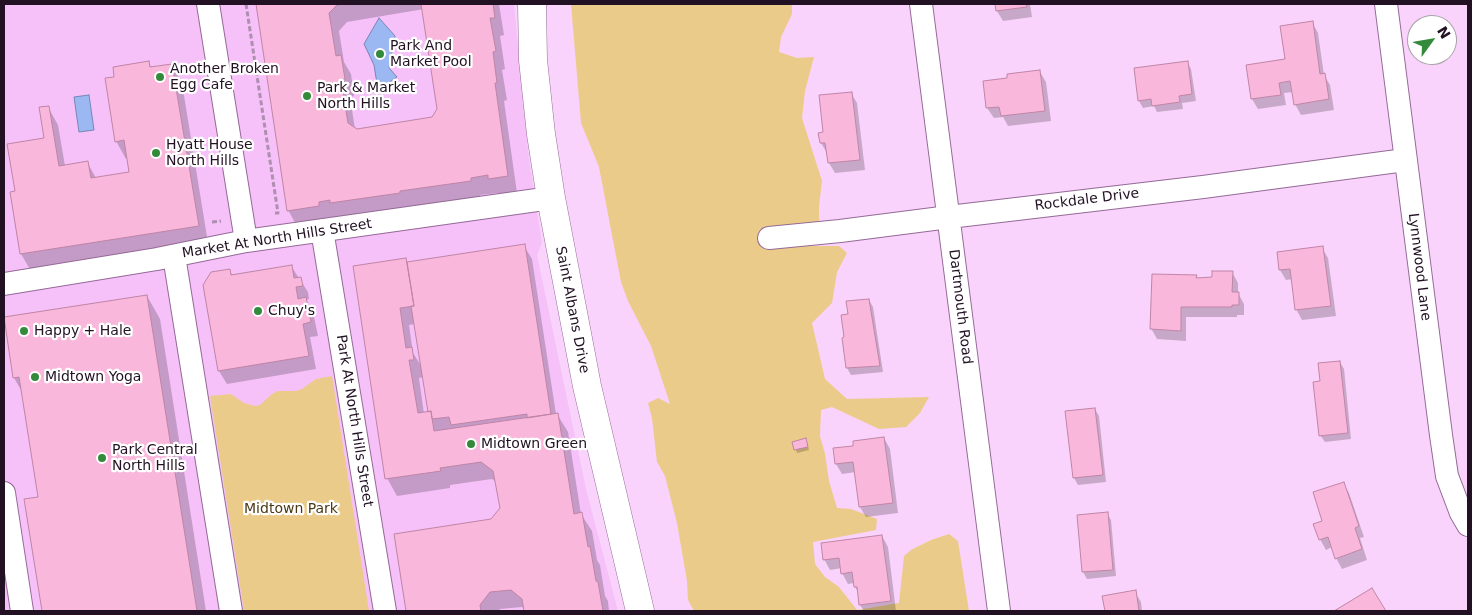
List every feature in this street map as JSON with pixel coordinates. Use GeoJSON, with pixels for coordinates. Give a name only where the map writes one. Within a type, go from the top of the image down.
{"type":"FeatureCollection","features":[{"type":"Feature","properties":{"kind":"street"},"geometry":{"type":"LineString","coordinates":[[208,4],[246,241]]}},
{"type":"Feature","properties":{"kind":"street","name":"Saint Albans Drive"},"geometry":{"type":"LineString","coordinates":[[532,4],[533,60],[550,198],[587,386],[640,611]]}},
{"type":"Feature","properties":{"kind":"street","name":"Dartmouth Road"},"geometry":{"type":"LineString","coordinates":[[921,4],[999,611]]}},
{"type":"Feature","properties":{"kind":"street","name":"Lynnwood Lane"},"geometry":{"type":"LineString","coordinates":[[1386,4],[1447,476],[1461,513],[1468,525]]}},
{"type":"Feature","properties":{"kind":"street","name":"Rockdale Drive"},"geometry":{"type":"LineString","coordinates":[[769,238],[1193,188],[1405,160]]}},
{"type":"Feature","properties":{"kind":"street","name":"Market At North Hills Street"},"geometry":{"type":"LineString","coordinates":[[4,284],[174,256],[246,241],[550,198]]}},
{"type":"Feature","properties":{"kind":"street","name":"Park At North Hills Street"},"geometry":{"type":"LineString","coordinates":[[322,230],[385,611]]}},
{"type":"Feature","properties":{"kind":"street"},"geometry":{"type":"LineString","coordinates":[[174,256],[231,611]]}},
{"type":"Feature","properties":{"kind":"street"},"geometry":{"type":"LineString","coordinates":[[4,493],[22,611]]}},
{"type":"Feature","properties":{"kind":"path"},"geometry":{"type":"LineString","coordinates":[[246,4],[278,213],[272,214]]}},
{"type":"Feature","properties":{"kind":"path"},"geometry":{"type":"LineString","coordinates":[[212,222],[221,220]]}},
{"type":"Feature","properties":{"kind":"shaded area"},"geometry":{"type":"Polygon","coordinates":[[[4,4],[514,4],[529,159],[542,243],[537,255],[586,489],[618,611],[4,611],[4,4]]]}},
{"type":"Feature","properties":{"kind":"green space"},"geometry":{"type":"Polygon","coordinates":[[[571,4],[792,4],[792,14],[781,37],[779,52],[797,58],[814,57],[805,91],[802,118],[822,181],[819,224],[766,246],[839,246],[847,253],[837,272],[832,303],[812,323],[825,379],[847,399],[929,397],[920,413],[906,427],[879,429],[832,407],[821,410],[820,436],[829,481],[837,508],[851,509],[877,519],[876,530],[813,542],[815,564],[825,577],[839,587],[857,610],[899,603],[904,556],[911,550],[931,540],[949,534],[958,541],[969,611],[694,611],[688,600],[687,581],[677,523],[665,476],[657,462],[652,418],[648,403],[658,398],[670,404],[651,346],[628,301],[621,282],[599,167],[581,123],[571,4]]]}},
{"type":"Feature","properties":{"kind":"green space","name":"Midtown Park"},"geometry":{"type":"Polygon","coordinates":[[[332,376],[369,611],[244,611],[210,396],[231,394],[244,403],[255,406],[260,405],[278,391],[296,391],[316,379],[332,376]]]}},
{"type":"Feature","properties":{"kind":"water","name":"Park And Market Pool"},"geometry":{"type":"Polygon","coordinates":[[[379,18],[395,36],[389,68],[397,77],[378,90],[374,65],[364,44],[379,18]]]}},
{"type":"Feature","properties":{"kind":"water"},"geometry":{"type":"Polygon","coordinates":[[[89,95],[94,130],[79,132],[74,97],[89,95]]]}},
{"type":"Feature","properties":{"kind":"building","name":"Park & Market North Hills"},"geometry":{"type":"Polygon","coordinates":[[[256,4],[344,4],[337,5],[329,13],[336,56],[341,55],[345,79],[341,80],[348,123],[357,129],[432,117],[437,109],[421,4],[493,4],[495,18],[490,18],[496,51],[493,52],[497,83],[495,83],[508,176],[488,179],[488,175],[471,178],[471,181],[400,191],[400,193],[330,203],[330,200],[319,202],[319,206],[287,211],[256,4]]]}},
{"type":"Feature","properties":{"kind":"building"},"geometry":{"type":"Polygon","coordinates":[[[995,4],[1026,4],[1027,7],[996,11],[995,4]]]}},
{"type":"Feature","properties":{"kind":"building"},"geometry":{"type":"Polygon","coordinates":[[[1313,21],[1320,74],[1325,73],[1329,99],[1294,105],[1290,81],[1279,83],[1281,95],[1251,99],[1246,65],[1285,59],[1280,26],[1313,21]]]}},
{"type":"Feature","properties":{"kind":"building","name":"Hyatt House North Hills"},"geometry":{"type":"Polygon","coordinates":[[[149,61],[150,67],[172,64],[199,226],[20,254],[10,192],[15,191],[7,144],[44,138],[39,107],[49,106],[59,166],[88,161],[91,178],[129,172],[124,140],[115,142],[105,78],[114,77],[113,67],[149,61]]]}},
{"type":"Feature","properties":{"kind":"building"},"geometry":{"type":"Polygon","coordinates":[[[1188,61],[1192,94],[1179,96],[1180,102],[1152,106],[1151,99],[1138,101],[1134,68],[1188,61]]]}},
{"type":"Feature","properties":{"kind":"building"},"geometry":{"type":"Polygon","coordinates":[[[1040,70],[1045,111],[1001,116],[999,107],[986,108],[983,81],[1007,78],[1007,74],[1040,70]]]}},
{"type":"Feature","properties":{"kind":"building"},"geometry":{"type":"Polygon","coordinates":[[[852,92],[860,160],[828,163],[825,143],[820,143],[818,133],[823,132],[819,95],[852,92]]]}},
{"type":"Feature","properties":{"kind":"building"},"geometry":{"type":"Polygon","coordinates":[[[525,244],[551,414],[434,431],[431,411],[428,412],[411,306],[414,306],[407,262],[525,244]]]}},
{"type":"Feature","properties":{"kind":"building"},"geometry":{"type":"Polygon","coordinates":[[[1323,246],[1331,306],[1295,310],[1290,269],[1279,270],[1277,252],[1323,246]]]}},
{"type":"Feature","properties":{"kind":"building","name":"Midtown Green"},"geometry":{"type":"Polygon","coordinates":[[[406,258],[414,306],[400,308],[406,348],[412,347],[414,360],[409,360],[418,413],[431,411],[432,419],[449,417],[451,425],[527,414],[527,418],[558,413],[574,514],[582,512],[603,611],[524,611],[522,599],[511,590],[490,592],[480,605],[481,611],[406,611],[394,534],[491,519],[500,508],[493,471],[481,462],[440,468],[441,471],[385,479],[353,266],[406,258]]]}},
{"type":"Feature","properties":{"kind":"building","name":"Chuy's"},"geometry":{"type":"Polygon","coordinates":[[[292,265],[294,278],[301,277],[303,286],[296,287],[298,299],[306,297],[311,322],[303,324],[309,356],[218,371],[203,285],[211,272],[230,269],[231,275],[292,265]]]}},
{"type":"Feature","properties":{"kind":"building"},"geometry":{"type":"Polygon","coordinates":[[[1212,271],[1233,271],[1232,292],[1239,292],[1239,305],[1232,305],[1232,307],[1181,307],[1181,331],[1150,329],[1152,274],[1197,275],[1196,278],[1212,277],[1212,271]]]}},
{"type":"Feature","properties":{"kind":"building","name":"Park Central North Hills"},"geometry":{"type":"Polygon","coordinates":[[[147,295],[197,611],[42,611],[24,499],[38,497],[19,377],[13,378],[4,317],[147,295]]]}},
{"type":"Feature","properties":{"kind":"building"},"geometry":{"type":"Polygon","coordinates":[[[869,299],[880,366],[846,368],[841,315],[848,314],[846,301],[869,299]]]}},
{"type":"Feature","properties":{"kind":"building"},"geometry":{"type":"Polygon","coordinates":[[[1340,361],[1348,433],[1319,436],[1313,382],[1320,381],[1318,363],[1340,361]]]}},
{"type":"Feature","properties":{"kind":"building"},"geometry":{"type":"Polygon","coordinates":[[[1095,408],[1103,475],[1073,478],[1065,411],[1095,408]]]}},
{"type":"Feature","properties":{"kind":"building"},"geometry":{"type":"Polygon","coordinates":[[[884,437],[893,503],[859,507],[853,462],[835,464],[833,448],[853,446],[853,441],[884,437]]]}},
{"type":"Feature","properties":{"kind":"building"},"geometry":{"type":"Polygon","coordinates":[[[806,438],[808,447],[794,450],[792,442],[806,438]]]}},
{"type":"Feature","properties":{"kind":"building"},"geometry":{"type":"Polygon","coordinates":[[[1344,482],[1359,526],[1355,528],[1362,549],[1335,559],[1328,537],[1319,540],[1313,524],[1322,521],[1313,492],[1344,482]]]}},
{"type":"Feature","properties":{"kind":"building"},"geometry":{"type":"Polygon","coordinates":[[[1108,512],[1113,570],[1082,572],[1077,515],[1108,512]]]}},
{"type":"Feature","properties":{"kind":"building"},"geometry":{"type":"Polygon","coordinates":[[[882,535],[891,601],[859,605],[857,587],[854,587],[852,572],[841,574],[839,558],[823,560],[821,543],[882,535]]]}},
{"type":"Feature","properties":{"kind":"building"},"geometry":{"type":"Polygon","coordinates":[[[1372,588],[1386,611],[1334,611],[1372,588]]]}},
{"type":"Feature","properties":{"kind":"building"},"geometry":{"type":"Polygon","coordinates":[[[1136,590],[1139,611],[1105,611],[1102,596],[1136,590]]]}},
{"type":"Feature","properties":{"kind":"place","name":"Park And Market Pool"},"geometry":{"type":"Point","coordinates":[380,54]}},
{"type":"Feature","properties":{"kind":"place","name":"Another Broken Egg Cafe"},"geometry":{"type":"Point","coordinates":[160,77]}},
{"type":"Feature","properties":{"kind":"place","name":"Park & Market North Hills"},"geometry":{"type":"Point","coordinates":[307,96]}},
{"type":"Feature","properties":{"kind":"place","name":"Hyatt House North Hills"},"geometry":{"type":"Point","coordinates":[156,153]}},
{"type":"Feature","properties":{"kind":"place","name":"Chuy's"},"geometry":{"type":"Point","coordinates":[258,311]}},
{"type":"Feature","properties":{"kind":"place","name":"Happy + Hale"},"geometry":{"type":"Point","coordinates":[24,331]}},
{"type":"Feature","properties":{"kind":"place","name":"Midtown Yoga"},"geometry":{"type":"Point","coordinates":[35,377]}},
{"type":"Feature","properties":{"kind":"place","name":"Midtown Green"},"geometry":{"type":"Point","coordinates":[471,444]}},
{"type":"Feature","properties":{"kind":"place","name":"Park Central North Hills"},"geometry":{"type":"Point","coordinates":[102,458]}}]}
